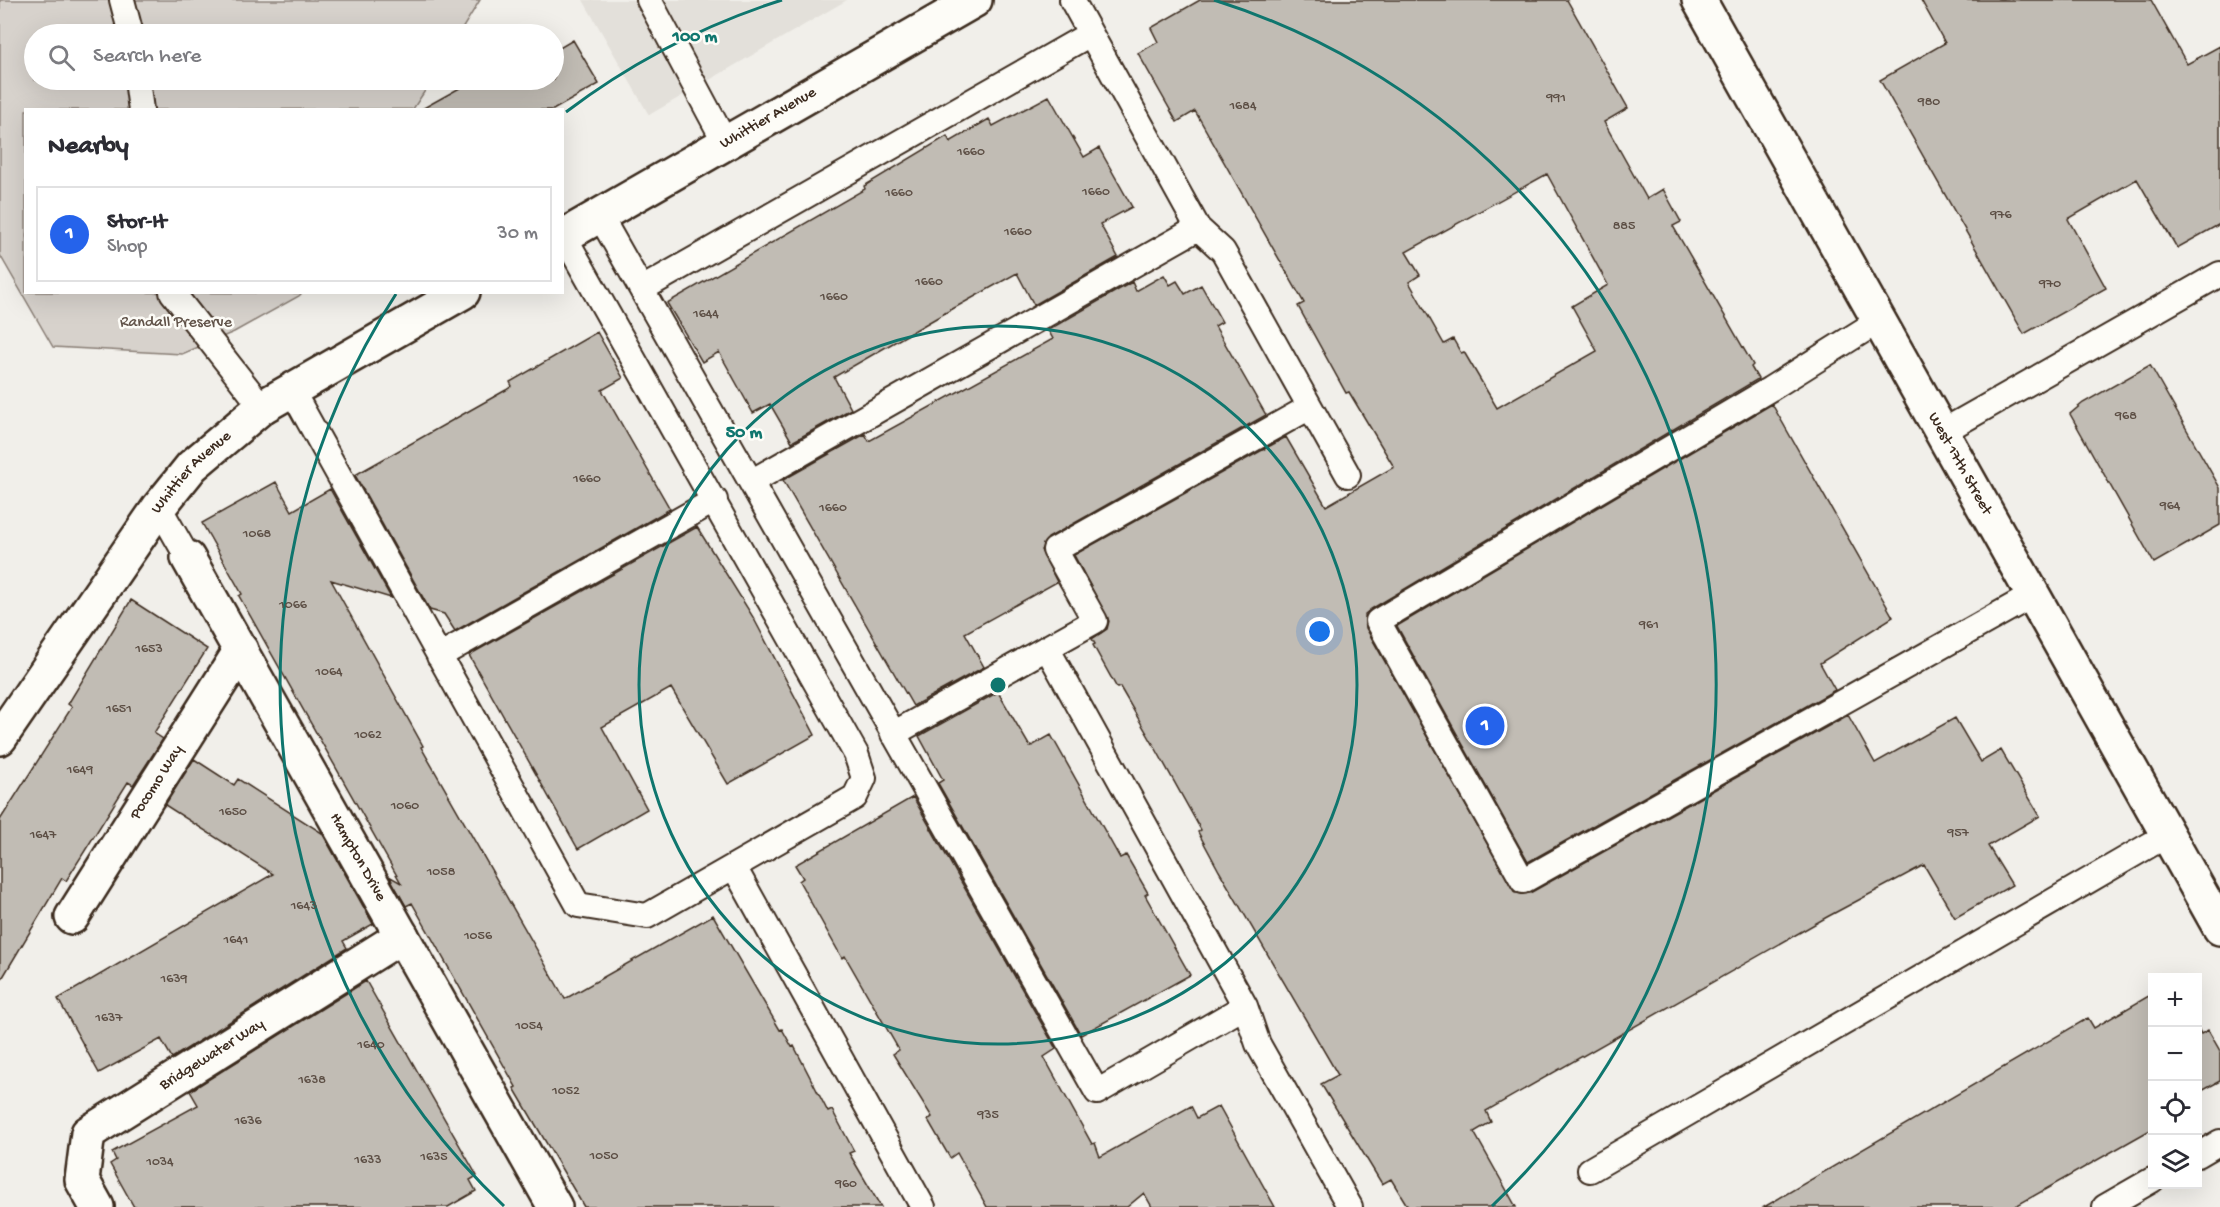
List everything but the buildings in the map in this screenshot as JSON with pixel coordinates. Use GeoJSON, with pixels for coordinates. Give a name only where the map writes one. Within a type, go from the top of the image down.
{"type":"FeatureCollection","features":[{"type":"Feature","properties":{"kind":"street","name":"West 17th Street"},"geometry":{"type":"LineString","coordinates":[[1699,0],[2220,928]]}},
{"type":"Feature","properties":{"kind":"street","name":"Whittier Avenue"},"geometry":{"type":"LineString","coordinates":[[564,235],[726,144],[960,4]]}},
{"type":"Feature","properties":{"kind":"street","name":"Whittier Avenue"},"geometry":{"type":"LineString","coordinates":[[0,738],[159,507],[192,466],[262,407],[459,294]]}},
{"type":"Feature","properties":{"kind":"street","name":"Hampton Drive"},"geometry":{"type":"LineString","coordinates":[[188,558],[555,1207]]}},
{"type":"Feature","properties":{"kind":"street","name":"Pocomo Way"},"geometry":{"type":"LineString","coordinates":[[72,917],[242,650]]}},
{"type":"Feature","properties":{"kind":"street","name":"Bridgewater Way"},"geometry":{"type":"LineString","coordinates":[[97,1207],[82,1180],[88,1133],[402,936]]}},
{"type":"Feature","properties":{"kind":"lane"},"geometry":{"type":"LineString","coordinates":[[122,0],[128,24]]}},
{"type":"Feature","properties":{"kind":"lane"},"geometry":{"type":"LineString","coordinates":[[649,0],[726,144]]}},
{"type":"Feature","properties":{"kind":"lane"},"geometry":{"type":"LineString","coordinates":[[1072,0],[1198,228],[1223,251],[1348,475]]}},
{"type":"Feature","properties":{"kind":"lane"},"geometry":{"type":"LineString","coordinates":[[642,289],[1090,34]]}},
{"type":"Feature","properties":{"kind":"lane"},"geometry":{"type":"LineString","coordinates":[[138,90],[141,108]]}},
{"type":"Feature","properties":{"kind":"lane"},"geometry":{"type":"LineString","coordinates":[[600,216],[1097,1092],[1245,1006]]}},
{"type":"Feature","properties":{"kind":"lane"},"geometry":{"type":"LineString","coordinates":[[751,482],[1198,228]]}},
{"type":"Feature","properties":{"kind":"lane"},"geometry":{"type":"LineString","coordinates":[[291,389],[578,904],[647,916],[855,797],[864,778],[856,754],[715,500],[564,238]]}},
{"type":"Feature","properties":{"kind":"lane"},"geometry":{"type":"LineString","coordinates":[[1942,432],[2220,274]]}},
{"type":"Feature","properties":{"kind":"lane"},"geometry":{"type":"LineString","coordinates":[[173,294],[262,407]]}},
{"type":"Feature","properties":{"kind":"lane"},"geometry":{"type":"LineString","coordinates":[[1880,320],[1770,390],[1378,621],[1523,881],[2033,595]]}},
{"type":"Feature","properties":{"kind":"lane"},"geometry":{"type":"LineString","coordinates":[[893,734],[1095,621],[1055,550],[1310,407]]}},
{"type":"Feature","properties":{"kind":"lane"},"geometry":{"type":"LineString","coordinates":[[440,656],[715,500]]}},
{"type":"Feature","properties":{"kind":"lane","name":"Hampton Drive"},"geometry":{"type":"LineString","coordinates":[[159,507],[188,558]]}},
{"type":"Feature","properties":{"kind":"lane"},"geometry":{"type":"LineString","coordinates":[[1047,648],[1245,1006],[1258,1044],[1350,1207]]}},
{"type":"Feature","properties":{"kind":"lane"},"geometry":{"type":"LineString","coordinates":[[1590,1170],[2167,835]]}},
{"type":"Feature","properties":{"kind":"lane"},"geometry":{"type":"LineString","coordinates":[[734,867],[922,1207]]}},
{"type":"Feature","properties":{"kind":"lane"},"geometry":{"type":"LineString","coordinates":[[2202,1153],[2220,1142]]}},
{"type":"Feature","properties":{"kind":"lane"},"geometry":{"type":"LineString","coordinates":[[2105,1207],[2148,1182]]}},
{"type":"Feature","properties":{"kind":"shaded area"},"geometry":{"type":"Polygon","coordinates":[[[583,0],[847,0],[649,115],[583,0]]]}},
{"type":"Feature","properties":{"kind":"green space","name":"Randall Preserve"},"geometry":{"type":"Polygon","coordinates":[[[0,0],[480,0],[465,24],[24,24],[24,90],[425,90],[414,108],[24,108],[24,294],[301,294],[234,332],[182,354],[53,347],[0,255],[0,0]]]}},
{"type":"Feature","properties":{"kind":"place","name":"Stor-It"},"geometry":{"type":"Point","coordinates":[1485,726]}}]}
